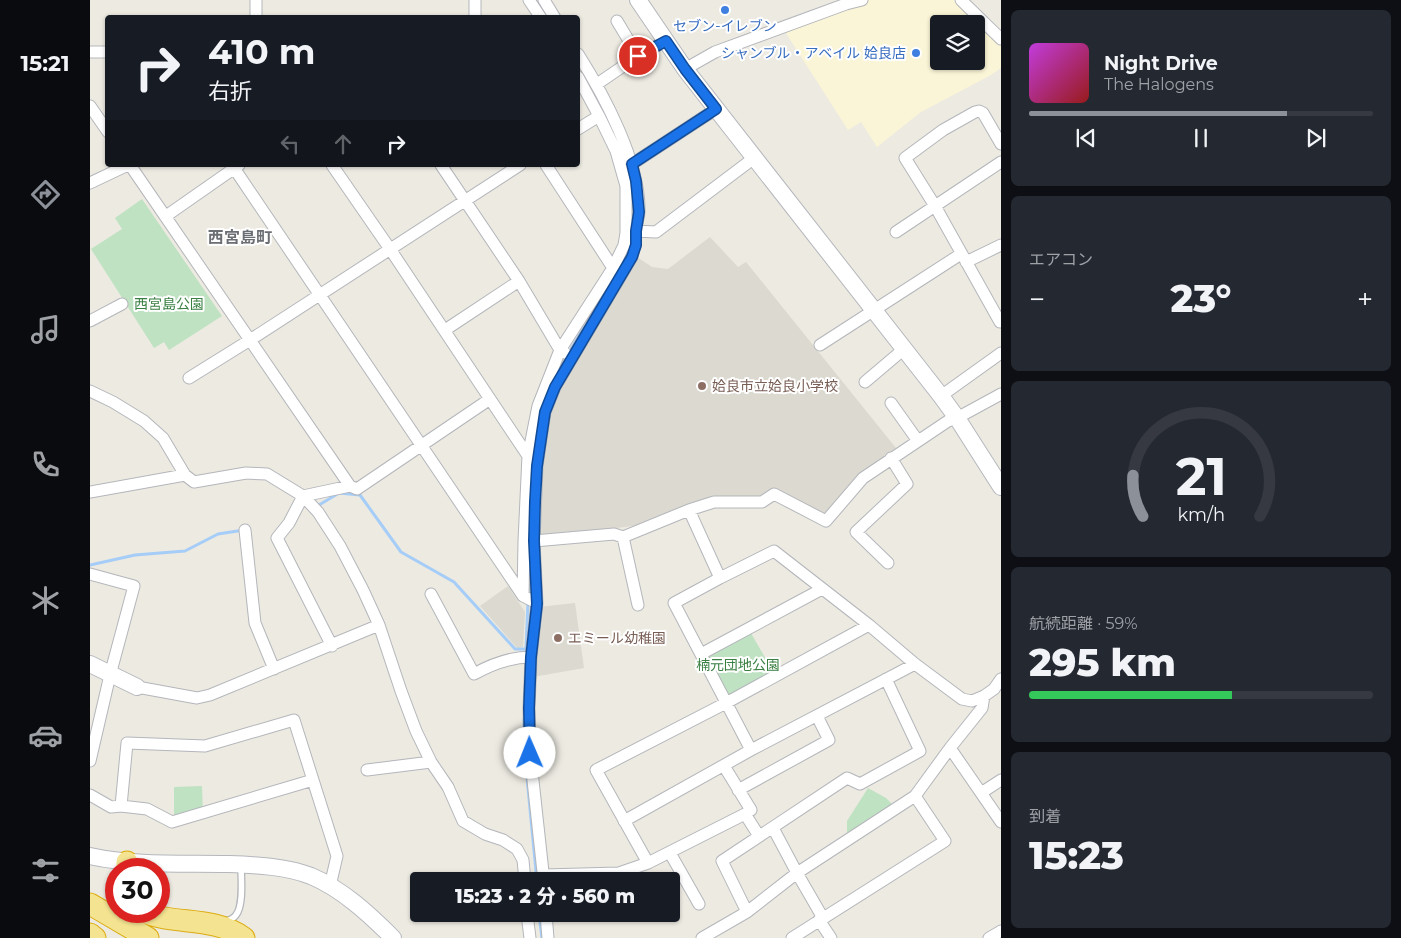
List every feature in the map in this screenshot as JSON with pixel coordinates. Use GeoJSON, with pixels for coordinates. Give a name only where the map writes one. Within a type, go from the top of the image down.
{"type":"FeatureCollection","features":[{"type":"Feature","properties":{"kind":"highway"},"geometry":{"type":"LineString","coordinates":[[90,904],[148,938]]}},
{"type":"Feature","properties":{"kind":"highway"},"geometry":{"type":"LineString","coordinates":[[170,919],[225,927],[244,938]]}},
{"type":"Feature","properties":{"kind":"highway"},"geometry":{"type":"LineString","coordinates":[[90,934],[95,938]]}},
{"type":"Feature","properties":{"kind":"street"},"geometry":{"type":"LineString","coordinates":[[256,0],[256,15]]}},
{"type":"Feature","properties":{"kind":"street"},"geometry":{"type":"LineString","coordinates":[[475,0],[475,15]]}},
{"type":"Feature","properties":{"kind":"street"},"geometry":{"type":"LineString","coordinates":[[529,0],[539,15]]}},
{"type":"Feature","properties":{"kind":"street"},"geometry":{"type":"LineString","coordinates":[[544,0],[553,15]]}},
{"type":"Feature","properties":{"kind":"street"},"geometry":{"type":"LineString","coordinates":[[638,0],[685,69],[941,396],[1001,487]]}},
{"type":"Feature","properties":{"kind":"street"},"geometry":{"type":"LineString","coordinates":[[685,69],[715,52],[846,4],[862,0]]}},
{"type":"Feature","properties":{"kind":"street"},"geometry":{"type":"LineString","coordinates":[[961,0],[1001,39]]}},
{"type":"Feature","properties":{"kind":"street"},"geometry":{"type":"LineString","coordinates":[[616,21],[638,56]]}},
{"type":"Feature","properties":{"kind":"street"},"geometry":{"type":"LineString","coordinates":[[597,84],[638,56],[666,41]]}},
{"type":"Feature","properties":{"kind":"street"},"geometry":{"type":"LineString","coordinates":[[90,52],[105,52]]}},
{"type":"Feature","properties":{"kind":"street"},"geometry":{"type":"LineString","coordinates":[[543,872],[530,753],[529,708],[531,657],[537,604],[534,541],[537,466],[545,412],[555,387],[632,257],[636,245],[639,212],[636,181],[632,164],[597,84],[580,57]]}},
{"type":"Feature","properties":{"kind":"street"},"geometry":{"type":"LineString","coordinates":[[523,596],[528,456],[538,406],[560,350],[613,268],[624,246],[625,239],[626,186],[616,151],[580,81]]}},
{"type":"Feature","properties":{"kind":"street"},"geometry":{"type":"LineString","coordinates":[[90,106],[105,128]]}},
{"type":"Feature","properties":{"kind":"street"},"geometry":{"type":"LineString","coordinates":[[632,164],[716,109]]}},
{"type":"Feature","properties":{"kind":"street"},"geometry":{"type":"LineString","coordinates":[[1001,144],[983,113],[979,111],[943,130],[905,158],[935,206],[1001,322]]}},
{"type":"Feature","properties":{"kind":"street"},"geometry":{"type":"LineString","coordinates":[[580,128],[599,116]]}},
{"type":"Feature","properties":{"kind":"street"},"geometry":{"type":"LineString","coordinates":[[636,231],[656,232],[754,158]]}},
{"type":"Feature","properties":{"kind":"street"},"geometry":{"type":"LineString","coordinates":[[896,232],[1001,162]]}},
{"type":"Feature","properties":{"kind":"street"},"geometry":{"type":"LineString","coordinates":[[90,183],[125,167]]}},
{"type":"Feature","properties":{"kind":"street"},"geometry":{"type":"LineString","coordinates":[[130,167],[166,216],[350,486],[356,489],[490,399]]}},
{"type":"Feature","properties":{"kind":"street"},"geometry":{"type":"LineString","coordinates":[[166,216],[234,167]]}},
{"type":"Feature","properties":{"kind":"street"},"geometry":{"type":"LineString","coordinates":[[236,167],[319,295],[523,596],[537,604]]}},
{"type":"Feature","properties":{"kind":"street"},"geometry":{"type":"LineString","coordinates":[[333,167],[528,456]]}},
{"type":"Feature","properties":{"kind":"street"},"geometry":{"type":"LineString","coordinates":[[442,167],[519,281],[560,350],[572,356]]}},
{"type":"Feature","properties":{"kind":"street"},"geometry":{"type":"LineString","coordinates":[[189,378],[517,167]]}},
{"type":"Feature","properties":{"kind":"street"},"geometry":{"type":"LineString","coordinates":[[547,167],[613,268]]}},
{"type":"Feature","properties":{"kind":"street"},"geometry":{"type":"LineString","coordinates":[[820,346],[873,310],[964,258],[1001,245]]}},
{"type":"Feature","properties":{"kind":"street"},"geometry":{"type":"LineString","coordinates":[[444,330],[519,281]]}},
{"type":"Feature","properties":{"kind":"street"},"geometry":{"type":"LineString","coordinates":[[90,321],[122,304]]}},
{"type":"Feature","properties":{"kind":"street"},"geometry":{"type":"LineString","coordinates":[[865,382],[904,349]]}},
{"type":"Feature","properties":{"kind":"street"},"geometry":{"type":"LineString","coordinates":[[941,396],[1001,352]]}},
{"type":"Feature","properties":{"kind":"street"},"geometry":{"type":"LineString","coordinates":[[90,391],[113,402],[144,421],[163,438],[185,475],[194,482],[246,473],[267,474],[303,496],[318,512],[340,546],[363,590],[379,625],[416,731],[431,762],[448,787],[463,820],[485,834],[503,840],[517,849],[523,860],[524,872]]}},
{"type":"Feature","properties":{"kind":"street"},"geometry":{"type":"LineString","coordinates":[[534,541],[614,534],[623,537],[689,510],[714,502],[762,502],[774,494],[826,521],[863,478],[948,421],[1001,394]]}},
{"type":"Feature","properties":{"kind":"street"},"geometry":{"type":"LineString","coordinates":[[891,403],[918,441]]}},
{"type":"Feature","properties":{"kind":"street"},"geometry":{"type":"LineString","coordinates":[[888,562],[856,532],[906,484],[891,458]]}},
{"type":"Feature","properties":{"kind":"street"},"geometry":{"type":"LineString","coordinates":[[90,492],[185,475]]}},
{"type":"Feature","properties":{"kind":"street"},"geometry":{"type":"LineString","coordinates":[[303,496],[350,486]]}},
{"type":"Feature","properties":{"kind":"street"},"geometry":{"type":"LineString","coordinates":[[303,496],[289,523],[277,538],[332,646]]}},
{"type":"Feature","properties":{"kind":"street"},"geometry":{"type":"LineString","coordinates":[[689,510],[720,578]]}},
{"type":"Feature","properties":{"kind":"street"},"geometry":{"type":"LineString","coordinates":[[245,530],[256,623],[274,669]]}},
{"type":"Feature","properties":{"kind":"street"},"geometry":{"type":"LineString","coordinates":[[623,537],[638,605]]}},
{"type":"Feature","properties":{"kind":"street"},"geometry":{"type":"LineString","coordinates":[[752,750],[674,603],[774,551],[962,700],[972,701],[984,696],[1001,681]]}},
{"type":"Feature","properties":{"kind":"street"},"geometry":{"type":"LineString","coordinates":[[90,574],[134,586],[93,738],[90,761]]}},
{"type":"Feature","properties":{"kind":"street"},"geometry":{"type":"LineString","coordinates":[[701,654],[822,589]]}},
{"type":"Feature","properties":{"kind":"street"},"geometry":{"type":"LineString","coordinates":[[430,594],[474,674],[492,665],[516,657],[531,657]]}},
{"type":"Feature","properties":{"kind":"street"},"geometry":{"type":"LineString","coordinates":[[90,664],[137,687],[197,698],[332,646],[379,625]]}},
{"type":"Feature","properties":{"kind":"street"},"geometry":{"type":"LineString","coordinates":[[648,863],[596,770],[726,703],[869,625]]}},
{"type":"Feature","properties":{"kind":"street"},"geometry":{"type":"LineString","coordinates":[[624,821],[752,750],[915,664]]}},
{"type":"Feature","properties":{"kind":"street"},"geometry":{"type":"LineString","coordinates":[[747,912],[722,861],[847,778],[860,784],[920,751],[886,679]]}},
{"type":"Feature","properties":{"kind":"street"},"geometry":{"type":"LineString","coordinates":[[702,938],[747,912],[797,873],[915,796],[982,708],[984,696]]}},
{"type":"Feature","properties":{"kind":"street"},"geometry":{"type":"LineString","coordinates":[[738,790],[829,740],[817,716]]}},
{"type":"Feature","properties":{"kind":"street"},"geometry":{"type":"LineString","coordinates":[[121,806],[127,743],[204,746],[294,720],[337,856],[330,886]]}},
{"type":"Feature","properties":{"kind":"street"},"geometry":{"type":"LineString","coordinates":[[950,748],[1001,822]]}},
{"type":"Feature","properties":{"kind":"street"},"geometry":{"type":"LineString","coordinates":[[368,770],[431,762]]}},
{"type":"Feature","properties":{"kind":"street"},"geometry":{"type":"LineString","coordinates":[[622,872],[670,853],[751,810],[724,766]]}},
{"type":"Feature","properties":{"kind":"street"},"geometry":{"type":"LineString","coordinates":[[90,795],[111,807],[121,806],[147,809],[172,822],[313,780]]}},
{"type":"Feature","properties":{"kind":"street"},"geometry":{"type":"LineString","coordinates":[[981,793],[1001,780]]}},
{"type":"Feature","properties":{"kind":"street"},"geometry":{"type":"LineString","coordinates":[[792,938],[945,841],[915,796]]}},
{"type":"Feature","properties":{"kind":"street"},"geometry":{"type":"LineString","coordinates":[[745,814],[759,836]]}},
{"type":"Feature","properties":{"kind":"street"},"geometry":{"type":"LineString","coordinates":[[773,828],[832,938]]}},
{"type":"Feature","properties":{"kind":"street"},"geometry":{"type":"LineString","coordinates":[[670,853],[699,904]]}},
{"type":"Feature","properties":{"kind":"street"},"geometry":{"type":"LineString","coordinates":[[90,856],[105,860]]}},
{"type":"Feature","properties":{"kind":"street"},"geometry":{"type":"LineString","coordinates":[[170,865],[241,865],[291,870],[310,876],[347,896],[393,938]]}},
{"type":"Feature","properties":{"kind":"street"},"geometry":{"type":"LineString","coordinates":[[528,922],[530,938]]}},
{"type":"Feature","properties":{"kind":"street"},"geometry":{"type":"LineString","coordinates":[[547,922],[548,938]]}},
{"type":"Feature","properties":{"kind":"street"},"geometry":{"type":"LineString","coordinates":[[989,938],[1001,931]]}},
{"type":"Feature","properties":{"kind":"lane"},"geometry":{"type":"LineString","coordinates":[[209,924],[223,922],[236,915],[240,903],[241,865]]}},
{"type":"Feature","properties":{"kind":"shaded area"},"geometry":{"type":"Polygon","coordinates":[[[862,0],[961,0],[976,15],[930,15],[930,70],[985,70],[985,23],[1001,39],[1001,68],[921,112],[877,147],[861,122],[848,130],[782,27],[862,0]]]}},
{"type":"Feature","properties":{"kind":"shaded area","name":"姶良市立姶良小学校"},"geometry":{"type":"Polygon","coordinates":[[[710,237],[738,267],[746,262],[896,448],[862,474],[829,512],[823,515],[812,511],[776,488],[758,497],[713,498],[633,526],[539,537],[539,480],[548,415],[557,390],[637,257],[652,267],[668,269],[710,237]]]}},
{"type":"Feature","properties":{"kind":"shaded area"},"geometry":{"type":"Polygon","coordinates":[[[508,586],[525,612],[523,647],[517,648],[480,606],[508,586]]]}},
{"type":"Feature","properties":{"kind":"shaded area","name":"エミール幼稚園"},"geometry":{"type":"Polygon","coordinates":[[[575,603],[584,668],[533,677],[539,607],[575,603]]]}},
{"type":"Feature","properties":{"kind":"green space","name":"西宮島公園"},"geometry":{"type":"Polygon","coordinates":[[[142,199],[222,316],[169,350],[164,342],[154,348],[91,249],[122,229],[115,218],[142,199]]]}},
{"type":"Feature","properties":{"kind":"green space","name":"楠元団地公園"},"geometry":{"type":"Polygon","coordinates":[[[748,628],[775,675],[726,703],[701,654],[748,628]]]}},
{"type":"Feature","properties":{"kind":"green space"},"geometry":{"type":"Polygon","coordinates":[[[202,786],[203,817],[174,823],[174,787],[202,786]]]}},
{"type":"Feature","properties":{"kind":"green space"},"geometry":{"type":"Polygon","coordinates":[[[868,788],[886,798],[894,806],[847,834],[847,821],[868,788]]]}},
{"type":"Feature","properties":{"kind":"waterway"},"geometry":{"type":"LineString","coordinates":[[592,88],[608,120]]}},
{"type":"Feature","properties":{"kind":"waterway"},"geometry":{"type":"LineString","coordinates":[[631,187],[633,218]]}},
{"type":"Feature","properties":{"kind":"waterway"},"geometry":{"type":"LineString","coordinates":[[622,264],[629,249]]}},
{"type":"Feature","properties":{"kind":"waterway"},"geometry":{"type":"LineString","coordinates":[[568,354],[584,327]]}},
{"type":"Feature","properties":{"kind":"waterway"},"geometry":{"type":"LineString","coordinates":[[319,505],[339,493],[360,495],[401,552],[454,582],[515,649],[526,649],[528,601]]}},
{"type":"Feature","properties":{"kind":"waterway"},"geometry":{"type":"LineString","coordinates":[[90,565],[135,555],[185,551],[218,534],[244,530]]}},
{"type":"Feature","properties":{"kind":"waterway"},"geometry":{"type":"LineString","coordinates":[[529,590],[530,566]]}},
{"type":"Feature","properties":{"kind":"waterway"},"geometry":{"type":"LineString","coordinates":[[524,719],[524,738]]}},
{"type":"Feature","properties":{"kind":"waterway"},"geometry":{"type":"LineString","coordinates":[[525,757],[536,872]]}},
{"type":"Feature","properties":{"kind":"waterway"},"geometry":{"type":"LineString","coordinates":[[540,922],[542,938]]}},
{"type":"Feature","properties":{"kind":"place","name":"セブン-イレブン"},"geometry":{"type":"Point","coordinates":[725,10]}},
{"type":"Feature","properties":{"kind":"place","name":"シャンブル・アベイル 姶良店"},"geometry":{"type":"Point","coordinates":[916,53]}},
{"type":"Feature","properties":{"kind":"place","name":"姶良市立姶良小学校"},"geometry":{"type":"Point","coordinates":[702,386]}},
{"type":"Feature","properties":{"kind":"place","name":"エミール幼稚園"},"geometry":{"type":"Point","coordinates":[558,638]}},
{"type":"Feature","properties":{"kind":"district","name":"西宮島町"},"geometry":{"type":"Point","coordinates":[240,237]}},
{"type":"Feature","properties":{"kind":"route"},"geometry":{"type":"LineString","coordinates":[[530,753],[531,657],[537,604],[534,541],[535,502],[537,466],[545,412],[555,387],[572,356],[632,257],[636,245],[639,212],[636,181],[632,164],[716,109],[666,41],[638,56]]}}]}
